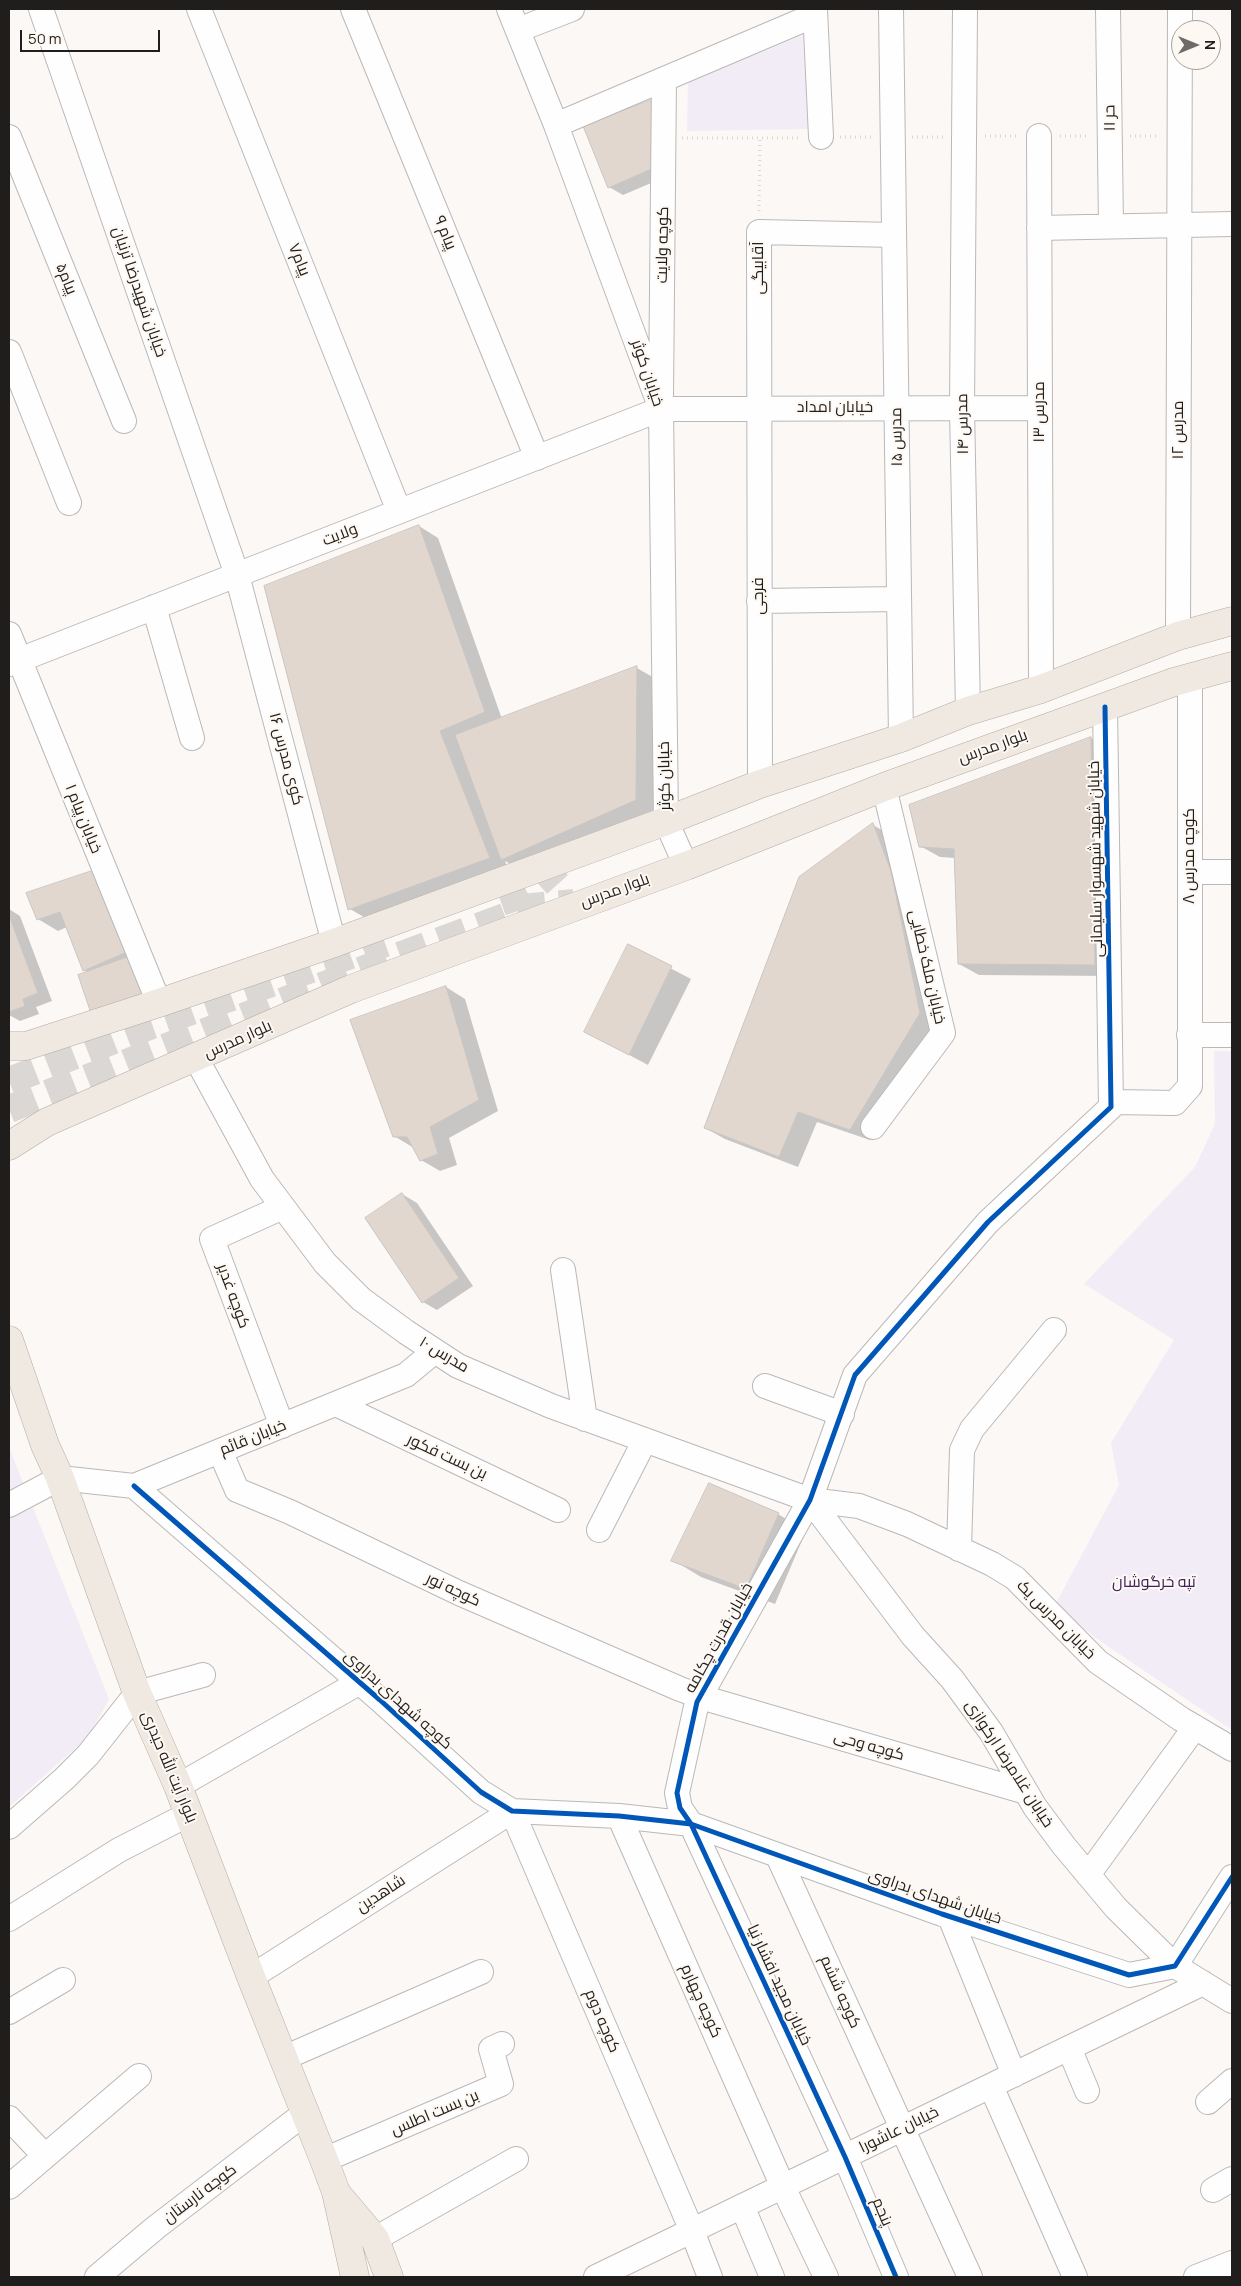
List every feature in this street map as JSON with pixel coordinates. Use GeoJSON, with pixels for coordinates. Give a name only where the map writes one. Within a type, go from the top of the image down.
{"type":"FeatureCollection","features":[{"type":"Feature","properties":{"kind":"main road"},"geometry":{"type":"LineString","coordinates":[[9,1046],[26,1046],[334,943],[666,821],[760,784],[902,738],[968,711],[1040,689],[1178,636],[1232,621]]}},
{"type":"Feature","properties":{"kind":"main road","name":"بلوار مدرس"},"geometry":{"type":"LineString","coordinates":[[9,1146],[48,1122],[351,989],[686,866],[884,787],[1190,677],[1232,666]]}},
{"type":"Feature","properties":{"kind":"main road","name":"بلوار آیت الله حیدری"},"geometry":{"type":"LineString","coordinates":[[9,1340],[45,1445],[60,1478],[74,1523],[137,1693],[178,1786],[336,2192],[355,2277]]}},
{"type":"Feature","properties":{"kind":"main road","name":"بلوار آیت الله حیدری"},"geometry":{"type":"LineString","coordinates":[[336,2192],[375,2239],[389,2277]]}},
{"type":"Feature","properties":{"kind":"street","name":"خیابان شهیدرضا ترنیان"},"geometry":{"type":"LineString","coordinates":[[41,9],[237,575]]}},
{"type":"Feature","properties":{"kind":"street","name":"پیام۷"},"geometry":{"type":"LineString","coordinates":[[199,9],[399,512]]}},
{"type":"Feature","properties":{"kind":"street","name":"پیام ۹"},"geometry":{"type":"LineString","coordinates":[[353,9],[536,458]]}},
{"type":"Feature","properties":{"kind":"street"},"geometry":{"type":"LineString","coordinates":[[513,19],[572,9]]}},
{"type":"Feature","properties":{"kind":"street","name":"مدرس ۱۵"},"geometry":{"type":"LineString","coordinates":[[891,9],[902,738]]}},
{"type":"Feature","properties":{"kind":"street","name":"مدرس ۱۴"},"geometry":{"type":"LineString","coordinates":[[965,9],[962,408],[968,711]]}},
{"type":"Feature","properties":{"kind":"street","name":"حر ۱۱"},"geometry":{"type":"LineString","coordinates":[[1108,9],[1111,226]]}},
{"type":"Feature","properties":{"kind":"street","name":"مدرس ۱۲"},"geometry":{"type":"LineString","coordinates":[[1178,636],[1180,9]]}},
{"type":"Feature","properties":{"kind":"street"},"geometry":{"type":"LineString","coordinates":[[556,125],[664,80],[815,12],[821,137]]}},
{"type":"Feature","properties":{"kind":"street","name":"خیابان کوثر"},"geometry":{"type":"LineString","coordinates":[[513,19],[556,125],[661,409],[666,821]]}},
{"type":"Feature","properties":{"kind":"street","name":"کوچه ولایت"},"geometry":{"type":"LineString","coordinates":[[661,409],[665,138],[664,80]]}},
{"type":"Feature","properties":{"kind":"street","name":"مدرس ۱۳"},"geometry":{"type":"LineString","coordinates":[[1039,136],[1040,689]]}},
{"type":"Feature","properties":{"kind":"street","name":"پیام۵"},"geometry":{"type":"LineString","coordinates":[[9,137],[124,421]]}},
{"type":"Feature","properties":{"kind":"street"},"geometry":{"type":"LineString","coordinates":[[1039,228],[1232,224]]}},
{"type":"Feature","properties":{"kind":"street","name":"آقابیگی"},"geometry":{"type":"LineString","coordinates":[[758,409],[759,232],[894,235]]}},
{"type":"Feature","properties":{"kind":"street"},"geometry":{"type":"LineString","coordinates":[[9,352],[69,503]]}},
{"type":"Feature","properties":{"kind":"street","name":"خیابان امداد"},"geometry":{"type":"LineString","coordinates":[[661,409],[1040,408]]}},
{"type":"Feature","properties":{"kind":"street","name":"ولایت"},"geometry":{"type":"LineString","coordinates":[[13,662],[661,409]]}},
{"type":"Feature","properties":{"kind":"street","name":"فرجی"},"geometry":{"type":"LineString","coordinates":[[758,409],[760,784]]}},
{"type":"Feature","properties":{"kind":"street","name":"کوی مدرس ۱۶"},"geometry":{"type":"LineString","coordinates":[[237,575],[334,943]]}},
{"type":"Feature","properties":{"kind":"street"},"geometry":{"type":"LineString","coordinates":[[759,601],[899,599]]}},
{"type":"Feature","properties":{"kind":"street"},"geometry":{"type":"LineString","coordinates":[[154,608],[192,738]]}},
{"type":"Feature","properties":{"kind":"street","name":"خیابان پیام ۱"},"geometry":{"type":"LineString","coordinates":[[9,634],[13,662],[159,1003]]}},
{"type":"Feature","properties":{"kind":"street","name":"کوچه مدرس ۸"},"geometry":{"type":"LineString","coordinates":[[1113,1102],[1175,1103],[1190,1086],[1190,677]]}},
{"type":"Feature","properties":{"kind":"street","name":"خیابان شهید شهسوار سلیمانی"},"geometry":{"type":"LineString","coordinates":[[1105,707],[1113,1102]]}},
{"type":"Feature","properties":{"kind":"street","name":"خیابان ملک خطایی"},"geometry":{"type":"LineString","coordinates":[[873,1127],[943,1033],[884,787]]}},
{"type":"Feature","properties":{"kind":"street"},"geometry":{"type":"LineString","coordinates":[[666,821],[686,866]]}},
{"type":"Feature","properties":{"kind":"street"},"geometry":{"type":"LineString","coordinates":[[1190,872],[1232,872]]}},
{"type":"Feature","properties":{"kind":"street"},"geometry":{"type":"LineString","coordinates":[[1189,1035],[1232,1035]]}},
{"type":"Feature","properties":{"kind":"street","name":"مدرس ۱۰"},"geometry":{"type":"LineString","coordinates":[[196,1058],[262,1179],[325,1262],[361,1299],[458,1366],[552,1406],[810,1500]]}},
{"type":"Feature","properties":{"kind":"street"},"geometry":{"type":"LineString","coordinates":[[810,1500],[855,1375],[988,1222],[1109,1111],[1113,1102]]}},
{"type":"Feature","properties":{"kind":"street","name":"کوچه غدیر"},"geometry":{"type":"LineString","coordinates":[[282,1426],[212,1239],[283,1207]]}},
{"type":"Feature","properties":{"kind":"street"},"geometry":{"type":"LineString","coordinates":[[563,1270],[586,1418]]}},
{"type":"Feature","properties":{"kind":"street"},"geometry":{"type":"LineString","coordinates":[[960,1549],[962,1450],[972,1429],[1054,1330]]}},
{"type":"Feature","properties":{"kind":"street","name":"خیابان قائم"},"geometry":{"type":"LineString","coordinates":[[60,1478],[134,1486],[406,1375],[435,1351]]}},
{"type":"Feature","properties":{"kind":"street"},"geometry":{"type":"LineString","coordinates":[[765,1386],[842,1414]]}},
{"type":"Feature","properties":{"kind":"street","name":"بن بست فکور"},"geometry":{"type":"LineString","coordinates":[[336,1404],[558,1510]]}},
{"type":"Feature","properties":{"kind":"street"},"geometry":{"type":"LineString","coordinates":[[599,1530],[645,1440]]}},
{"type":"Feature","properties":{"kind":"street","name":"کوچه نور"},"geometry":{"type":"LineString","coordinates":[[220,1451],[237,1490],[290,1512],[458,1593],[705,1698]]}},
{"type":"Feature","properties":{"kind":"street"},"geometry":{"type":"LineString","coordinates":[[9,1505],[60,1478]]}},
{"type":"Feature","properties":{"kind":"street","name":"کوچه شهدای بدراوی"},"geometry":{"type":"LineString","coordinates":[[134,1486],[360,1682],[481,1792],[512,1811],[620,1816],[691,1824]]}},
{"type":"Feature","properties":{"kind":"street","name":"خیابان مدرس یک"},"geometry":{"type":"LineString","coordinates":[[810,1500],[859,1506],[907,1524],[1015,1578],[1098,1662],[1195,1727],[1232,1749]]}},
{"type":"Feature","properties":{"kind":"street","name":"خیابان قدرت چکامه"},"geometry":{"type":"LineString","coordinates":[[691,1824],[680,1808],[677,1793],[705,1698],[810,1500]]}},
{"type":"Feature","properties":{"kind":"street","name":"خیابان غلامرضا ارکوازی"},"geometry":{"type":"LineString","coordinates":[[810,1500],[913,1636],[952,1679],[991,1732],[1026,1792],[1064,1846],[1088,1875],[1116,1908],[1175,1966],[1232,2001]]}},
{"type":"Feature","properties":{"kind":"street"},"geometry":{"type":"LineString","coordinates":[[9,1827],[64,1779],[88,1755],[137,1693],[203,1675]]}},
{"type":"Feature","properties":{"kind":"street"},"geometry":{"type":"LineString","coordinates":[[178,1786],[360,1682]]}},
{"type":"Feature","properties":{"kind":"street","name":"کوچه وحی"},"geometry":{"type":"LineString","coordinates":[[705,1698],[1026,1792]]}},
{"type":"Feature","properties":{"kind":"street"},"geometry":{"type":"LineString","coordinates":[[1088,1875],[1195,1727]]}},
{"type":"Feature","properties":{"kind":"street","name":"شاهدین"},"geometry":{"type":"LineString","coordinates":[[251,1977],[512,1811]]}},
{"type":"Feature","properties":{"kind":"street","name":"کوچه دوم"},"geometry":{"type":"LineString","coordinates":[[512,1811],[710,2277]]}},
{"type":"Feature","properties":{"kind":"street"},"geometry":{"type":"LineString","coordinates":[[9,1919],[119,1850],[189,1814]]}},
{"type":"Feature","properties":{"kind":"street","name":"کوچه چهارم"},"geometry":{"type":"LineString","coordinates":[[620,1816],[783,2187],[826,2277]]}},
{"type":"Feature","properties":{"kind":"street","name":"خیابان شهدای بدراوی"},"geometry":{"type":"LineString","coordinates":[[691,1824],[950,1917],[1129,1975],[1175,1966]]}},
{"type":"Feature","properties":{"kind":"street","name":"خیابان مجید افشار نیا"},"geometry":{"type":"LineString","coordinates":[[691,1824],[845,2157]]}},
{"type":"Feature","properties":{"kind":"street","name":"کوچه ششم"},"geometry":{"type":"LineString","coordinates":[[778,1856],[970,2277]]}},
{"type":"Feature","properties":{"kind":"street"},"geometry":{"type":"LineString","coordinates":[[1175,1966],[1232,1877]]}},
{"type":"Feature","properties":{"kind":"street"},"geometry":{"type":"LineString","coordinates":[[950,1917],[1014,2075]]}},
{"type":"Feature","properties":{"kind":"street"},"geometry":{"type":"LineString","coordinates":[[284,2058],[481,1972]]}},
{"type":"Feature","properties":{"kind":"street"},"geometry":{"type":"LineString","coordinates":[[9,2012],[63,1980]]}},
{"type":"Feature","properties":{"kind":"street","name":"خیابان عاشورا"},"geometry":{"type":"LineString","coordinates":[[596,2277],[1203,1983]]}},
{"type":"Feature","properties":{"kind":"street","name":"بن بست اطلس"},"geometry":{"type":"LineString","coordinates":[[324,2160],[501,2084],[491,2049],[502,2044]]}},
{"type":"Feature","properties":{"kind":"street"},"geometry":{"type":"LineString","coordinates":[[1069,2048],[1087,2091]]}},
{"type":"Feature","properties":{"kind":"street"},"geometry":{"type":"LineString","coordinates":[[9,2187],[139,2076]]}},
{"type":"Feature","properties":{"kind":"street"},"geometry":{"type":"LineString","coordinates":[[1208,2102],[1232,2081]]}},
{"type":"Feature","properties":{"kind":"street"},"geometry":{"type":"LineString","coordinates":[[991,2086],[1075,2277]]}},
{"type":"Feature","properties":{"kind":"street","name":"کوچه نارستان"},"geometry":{"type":"LineString","coordinates":[[97,2277],[155,2228],[305,2113]]}},
{"type":"Feature","properties":{"kind":"street"},"geometry":{"type":"LineString","coordinates":[[9,2118],[45,2156]]}},
{"type":"Feature","properties":{"kind":"street","name":"پنجم"},"geometry":{"type":"LineString","coordinates":[[845,2157],[896,2277]]}},
{"type":"Feature","properties":{"kind":"street"},"geometry":{"type":"LineString","coordinates":[[375,2239],[516,2159]]}},
{"type":"Feature","properties":{"kind":"street"},"geometry":{"type":"LineString","coordinates":[[742,2206],[772,2277]]}},
{"type":"Feature","properties":{"kind":"street"},"geometry":{"type":"LineString","coordinates":[[1196,2277],[1232,2263]]}},
{"type":"Feature","properties":{"kind":"path"},"geometry":{"type":"LineString","coordinates":[[665,138],[893,137]]}},
{"type":"Feature","properties":{"kind":"path"},"geometry":{"type":"LineString","coordinates":[[759,232],[760,138]]}},
{"type":"Feature","properties":{"kind":"green space"},"geometry":{"type":"Polygon","coordinates":[[[803,35],[809,129],[687,131],[688,82],[803,35]]]}},
{"type":"Feature","properties":{"kind":"green space","name":"تپه خرگوشان"},"geometry":{"type":"Polygon","coordinates":[[[1214,1051],[1232,1051],[1232,1730],[1106,1645],[1054,1607],[1119,1485],[1111,1443],[1174,1340],[1084,1284],[1195,1167],[1215,1124],[1214,1051]]]}},
{"type":"Feature","properties":{"kind":"green space"},"geometry":{"type":"Polygon","coordinates":[[[9,1447],[109,1699],[89,1736],[9,1807],[9,1447]]]}},
{"type":"Feature","properties":{"kind":"building"},"geometry":{"type":"Polygon","coordinates":[[[657,98],[656,167],[608,188],[583,126],[657,98]]]}},
{"type":"Feature","properties":{"kind":"building"},"geometry":{"type":"Polygon","coordinates":[[[419,525],[485,712],[440,731],[490,858],[348,910],[264,586],[419,525]]]}},
{"type":"Feature","properties":{"kind":"building"},"geometry":{"type":"Polygon","coordinates":[[[637,666],[636,800],[501,860],[455,735],[637,666]]]}},
{"type":"Feature","properties":{"kind":"building"},"geometry":{"type":"Polygon","coordinates":[[[1091,737],[1095,965],[958,964],[954,849],[919,847],[909,805],[1091,737]]]}},
{"type":"Feature","properties":{"kind":"building"},"geometry":{"type":"Polygon","coordinates":[[[873,823],[891,871],[920,1013],[850,1130],[798,1112],[779,1157],[704,1128],[799,877],[873,823]]]}},
{"type":"Feature","properties":{"kind":"building"},"geometry":{"type":"Polygon","coordinates":[[[98,869],[127,952],[83,971],[60,912],[37,920],[26,893],[98,869]]]}},
{"type":"Feature","properties":{"kind":"building"},"geometry":{"type":"Polygon","coordinates":[[[9,915],[38,993],[23,999],[25,1006],[9,1012],[9,915]]]}},
{"type":"Feature","properties":{"kind":"building"},"geometry":{"type":"Polygon","coordinates":[[[628,944],[672,966],[629,1055],[584,1032],[628,944]]]}},
{"type":"Feature","properties":{"kind":"building"},"geometry":{"type":"Polygon","coordinates":[[[133,955],[150,1004],[95,1025],[78,975],[133,955]]]}},
{"type":"Feature","properties":{"kind":"building"},"geometry":{"type":"Polygon","coordinates":[[[446,986],[479,1100],[430,1127],[438,1154],[420,1161],[407,1137],[393,1137],[350,1020],[446,986]]]}},
{"type":"Feature","properties":{"kind":"building"},"geometry":{"type":"Polygon","coordinates":[[[402,1193],[459,1278],[422,1303],[365,1218],[402,1193]]]}},
{"type":"Feature","properties":{"kind":"building"},"geometry":{"type":"Polygon","coordinates":[[[709,1483],[779,1513],[746,1589],[671,1561],[709,1483]]]}},
{"type":"Feature","properties":{"kind":"tunnel"},"geometry":{"type":"LineString","coordinates":[[501,902],[527,893],[567,857]]}},
{"type":"Feature","properties":{"kind":"tunnel"},"geometry":{"type":"LineString","coordinates":[[9,1109],[391,959],[532,907],[574,903]]}},
{"type":"Feature","properties":{"kind":"tunnel"},"geometry":{"type":"LineString","coordinates":[[9,1081],[152,1025],[385,943]]}},
{"type":"Feature","properties":{"kind":"cycle path"},"geometry":{"type":"LineString","coordinates":[[896,2277],[845,2157],[691,1824],[680,1808],[677,1793],[697,1702],[810,1500],[855,1375],[988,1222],[1111,1107],[1105,707]]}},
{"type":"Feature","properties":{"kind":"cycle path"},"geometry":{"type":"LineString","coordinates":[[134,1486],[380,1700],[481,1792],[512,1811],[619,1816],[691,1824],[942,1914],[1129,1975],[1175,1966],[1232,1877]]}}]}
